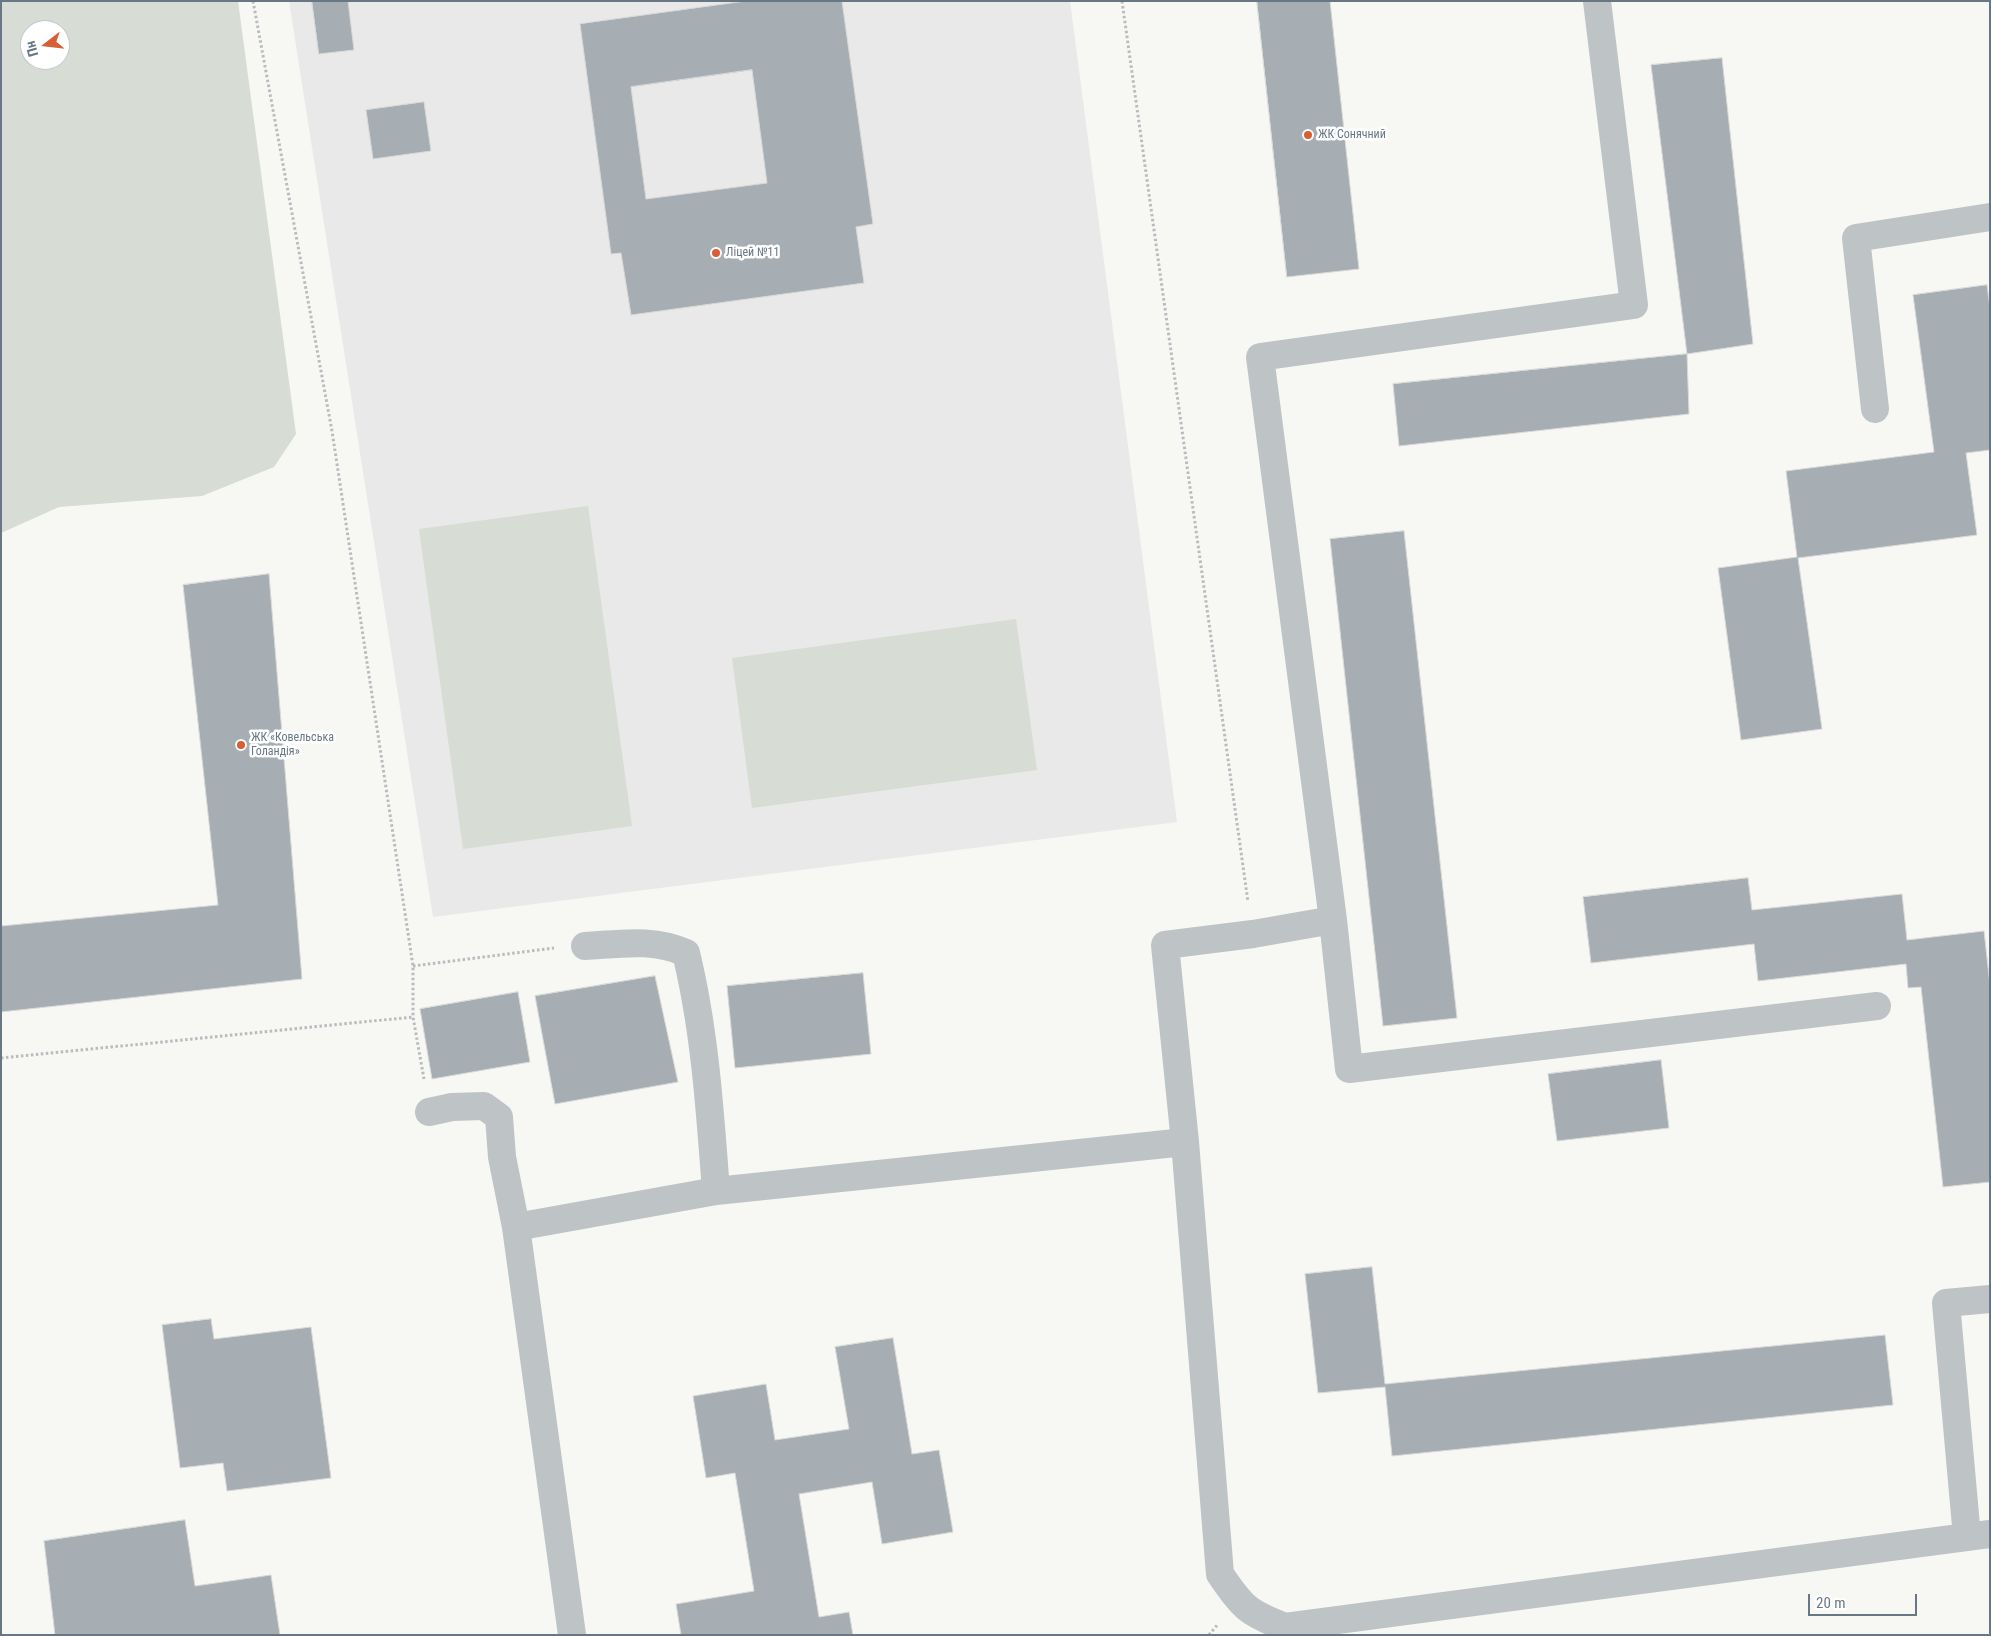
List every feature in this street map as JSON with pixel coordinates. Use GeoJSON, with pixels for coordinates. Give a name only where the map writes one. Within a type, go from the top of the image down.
{"type":"FeatureCollection","features":[{"type":"Feature","properties":{"kind":"street"},"geometry":{"type":"LineString","coordinates":[[1598,1],[1634,305],[1260,357],[1333,920],[1349,1069],[1877,1006]]}},
{"type":"Feature","properties":{"kind":"street"},"geometry":{"type":"LineString","coordinates":[[1875,409],[1856,238],[1990,217]]}},
{"type":"Feature","properties":{"kind":"street"},"geometry":{"type":"LineString","coordinates":[[1333,920],[1252,934],[1165,945],[1185,1142],[1220,1574],[1238,1601],[1258,1617],[1285,1627],[1978,1535],[1946,1303],[1990,1299]]}},
{"type":"Feature","properties":{"kind":"street"},"geometry":{"type":"LineString","coordinates":[[585,946],[646,942],[671,946],[686,953],[693,980],[706,1070],[716,1191]]}},
{"type":"Feature","properties":{"kind":"street"},"geometry":{"type":"LineString","coordinates":[[430,1112],[452,1107],[484,1106],[499,1117],[502,1157],[516,1227],[572,1635]]}},
{"type":"Feature","properties":{"kind":"street"},"geometry":{"type":"LineString","coordinates":[[516,1227],[716,1191],[1185,1142]]}},
{"type":"Feature","properties":{"kind":"path"},"geometry":{"type":"LineString","coordinates":[[253,1],[332,431],[413,966],[412,1017],[430,1112]]}},
{"type":"Feature","properties":{"kind":"path"},"geometry":{"type":"LineString","coordinates":[[1122,1],[1252,934]]}},
{"type":"Feature","properties":{"kind":"path"},"geometry":{"type":"LineString","coordinates":[[413,966],[526,951],[585,946]]}},
{"type":"Feature","properties":{"kind":"path"},"geometry":{"type":"LineString","coordinates":[[1,1058],[412,1017]]}},
{"type":"Feature","properties":{"kind":"shaded area"},"geometry":{"type":"Polygon","coordinates":[[[1,1],[238,1],[296,434],[274,467],[202,496],[59,507],[1,533],[1,1]]]}},
{"type":"Feature","properties":{"kind":"shaded area","name":"Ліцей №11"},"geometry":{"type":"Polygon","coordinates":[[[289,1],[1070,1],[1177,822],[433,917],[289,1]]]}},
{"type":"Feature","properties":{"kind":"shaded area"},"geometry":{"type":"Polygon","coordinates":[[[588,506],[632,826],[463,849],[419,529],[588,506]]]}},
{"type":"Feature","properties":{"kind":"shaded area"},"geometry":{"type":"Polygon","coordinates":[[[1016,619],[1037,770],[752,808],[732,658],[1016,619]]]}},
{"type":"Feature","properties":{"kind":"building"},"geometry":{"type":"Polygon","coordinates":[[[312,1],[348,1],[354,50],[319,54],[312,1]]]}},
{"type":"Feature","properties":{"kind":"building","name":"Ліцей №11"},"geometry":{"type":"Polygon","coordinates":[[[746,1],[842,1],[873,224],[856,227],[864,283],[631,315],[621,253],[611,254],[580,24],[746,1]],[[752,70],[631,87],[646,199],[767,183],[752,70]]]}},
{"type":"Feature","properties":{"kind":"building","name":"ЖК Сонячний"},"geometry":{"type":"Polygon","coordinates":[[[1257,1],[1330,1],[1359,269],[1287,277],[1257,1]]]}},
{"type":"Feature","properties":{"kind":"building"},"geometry":{"type":"Polygon","coordinates":[[[1722,58],[1753,344],[1687,354],[1651,65],[1722,58]]]}},
{"type":"Feature","properties":{"kind":"building"},"geometry":{"type":"Polygon","coordinates":[[[424,102],[431,151],[373,159],[366,110],[424,102]]]}},
{"type":"Feature","properties":{"kind":"building"},"geometry":{"type":"Polygon","coordinates":[[[1987,285],[1990,308],[1990,450],[1966,453],[1977,535],[1798,558],[1822,729],[1741,740],[1718,568],[1797,557],[1786,471],[1934,452],[1913,295],[1987,285]]]}},
{"type":"Feature","properties":{"kind":"building"},"geometry":{"type":"Polygon","coordinates":[[[1687,354],[1689,414],[1399,446],[1393,384],[1687,354]]]}},
{"type":"Feature","properties":{"kind":"building"},"geometry":{"type":"Polygon","coordinates":[[[1404,531],[1457,1018],[1383,1026],[1330,539],[1404,531]]]}},
{"type":"Feature","properties":{"kind":"building","name":"ЖК «Ковельська Голандія»"},"geometry":{"type":"Polygon","coordinates":[[[269,574],[302,979],[1,1012],[1,926],[218,905],[183,585],[269,574]]]}},
{"type":"Feature","properties":{"kind":"building"},"geometry":{"type":"Polygon","coordinates":[[[1748,878],[1752,910],[1902,894],[1907,940],[1984,931],[1990,985],[1990,1182],[1943,1187],[1921,987],[1908,988],[1906,964],[1758,981],[1754,944],[1591,963],[1583,897],[1748,878]]]}},
{"type":"Feature","properties":{"kind":"building"},"geometry":{"type":"Polygon","coordinates":[[[863,973],[871,1054],[735,1068],[727,986],[863,973]]]}},
{"type":"Feature","properties":{"kind":"building"},"geometry":{"type":"Polygon","coordinates":[[[655,976],[678,1082],[555,1104],[535,996],[655,976]]]}},
{"type":"Feature","properties":{"kind":"building"},"geometry":{"type":"Polygon","coordinates":[[[518,992],[530,1062],[432,1079],[420,1009],[518,992]]]}},
{"type":"Feature","properties":{"kind":"building"},"geometry":{"type":"Polygon","coordinates":[[[1661,1060],[1669,1128],[1557,1141],[1548,1074],[1661,1060]]]}},
{"type":"Feature","properties":{"kind":"building"},"geometry":{"type":"Polygon","coordinates":[[[1372,1267],[1385,1384],[1885,1335],[1893,1405],[1392,1456],[1385,1387],[1318,1393],[1305,1274],[1372,1267]]]}},
{"type":"Feature","properties":{"kind":"building"},"geometry":{"type":"Polygon","coordinates":[[[211,1319],[214,1339],[311,1327],[331,1478],[227,1491],[223,1463],[180,1468],[162,1325],[211,1319]]]}},
{"type":"Feature","properties":{"kind":"building"},"geometry":{"type":"Polygon","coordinates":[[[893,1338],[912,1454],[939,1450],[953,1532],[882,1544],[872,1482],[799,1494],[819,1617],[849,1612],[853,1635],[681,1635],[676,1604],[754,1591],[735,1473],[706,1478],[693,1396],[766,1384],[775,1440],[849,1429],[835,1347],[893,1338]]]}},
{"type":"Feature","properties":{"kind":"building"},"geometry":{"type":"Polygon","coordinates":[[[185,1520],[195,1586],[271,1575],[280,1635],[55,1635],[44,1541],[185,1520]]]}},
{"type":"Feature","properties":{"kind":"place","name":"ЖК Сонячний"},"geometry":{"type":"Point","coordinates":[1308,135]}},
{"type":"Feature","properties":{"kind":"place","name":"Ліцей №11"},"geometry":{"type":"Point","coordinates":[716,253]}},
{"type":"Feature","properties":{"kind":"place","name":"ЖК «Ковельська Голандія»"},"geometry":{"type":"Point","coordinates":[241,745]}}]}
